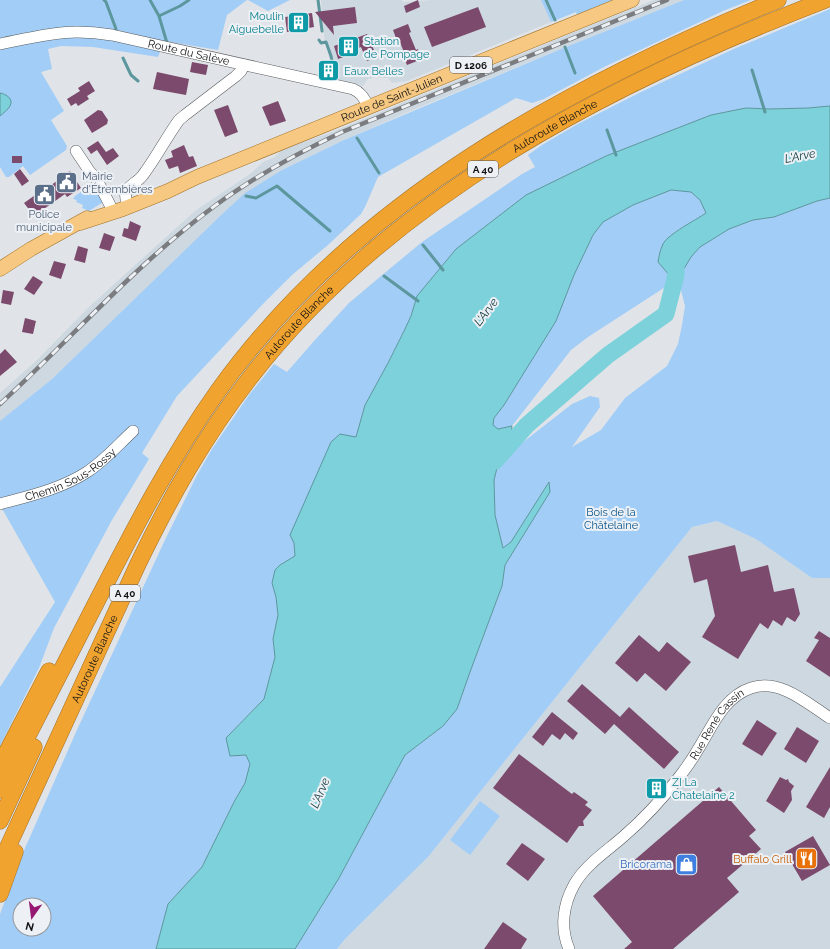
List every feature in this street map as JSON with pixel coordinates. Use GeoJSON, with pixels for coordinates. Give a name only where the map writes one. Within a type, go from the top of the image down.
{"type":"FeatureCollection","features":[{"type":"Feature","properties":{"kind":"highway","name":"Autoroute Blanche"},"geometry":{"type":"LineString","coordinates":[[0,790],[116,563],[161,481],[192,430],[247,353],[300,293],[354,244],[388,216],[428,185],[488,145],[567,98],[610,76],[689,38],[778,0]]}},
{"type":"Feature","properties":{"kind":"highway","name":"Autoroute Blanche"},"geometry":{"type":"LineString","coordinates":[[0,864],[156,528],[195,457],[229,406],[250,378],[295,325],[330,289],[398,230],[487,166],[536,136],[656,73],[751,30],[825,0]]}},
{"type":"Feature","properties":{"kind":"highway"},"geometry":{"type":"LineString","coordinates":[[0,765],[114,548],[151,488],[192,430]]}},
{"type":"Feature","properties":{"kind":"highway"},"geometry":{"type":"LineString","coordinates":[[0,821],[116,563]]}},
{"type":"Feature","properties":{"kind":"highway"},"geometry":{"type":"LineString","coordinates":[[0,894],[49,756]]}},
{"type":"Feature","properties":{"kind":"main road","name":"Route de Saint-Julien"},"geometry":{"type":"LineString","coordinates":[[0,269],[31,249],[80,222],[112,209],[162,194],[197,177],[632,0]]}},
{"type":"Feature","properties":{"kind":"main road","name":"Route de Saint-Julien"},"geometry":{"type":"LineString","coordinates":[[112,209],[126,199],[154,188],[197,177]]}},
{"type":"Feature","properties":{"kind":"street","name":"Route du Salève"},"geometry":{"type":"LineString","coordinates":[[0,44],[76,32],[112,35],[352,89],[363,96],[369,107]]}},
{"type":"Feature","properties":{"kind":"street"},"geometry":{"type":"LineString","coordinates":[[126,199],[125,194],[127,190],[143,175],[179,120],[236,76],[244,65]]}},
{"type":"Feature","properties":{"kind":"street"},"geometry":{"type":"LineString","coordinates":[[76,151],[90,172],[96,178],[112,209]]}},
{"type":"Feature","properties":{"kind":"street","name":"Chemin Sous-Rossy"},"geometry":{"type":"LineString","coordinates":[[0,504],[74,480],[97,464],[133,431]]}},
{"type":"Feature","properties":{"kind":"street","name":"Rue René Cassin"},"geometry":{"type":"LineString","coordinates":[[569,949],[564,932],[564,915],[568,899],[578,878],[594,862],[625,836],[655,806],[684,770],[732,698],[746,689],[753,687],[775,687],[799,698],[830,718]]}},
{"type":"Feature","properties":{"kind":"shaded area"},"geometry":{"type":"Polygon","coordinates":[[[321,0],[402,0],[403,2],[432,0],[541,0],[551,22],[407,81],[392,83],[388,78],[376,77],[368,79],[363,86],[334,79],[324,36],[321,0]]]}},
{"type":"Feature","properties":{"kind":"shaded area"},"geometry":{"type":"Polygon","coordinates":[[[654,0],[684,0],[408,112],[344,140],[282,170],[219,217],[52,379],[0,421],[0,393],[35,362],[88,308],[195,211],[250,174],[263,162],[275,157],[282,150],[332,132],[654,0]]]}},
{"type":"Feature","properties":{"kind":"shaded area"},"geometry":{"type":"Polygon","coordinates":[[[717,521],[756,539],[812,578],[830,578],[830,949],[337,949],[345,939],[428,857],[692,527],[717,521]]]}},
{"type":"Feature","properties":{"kind":"green space"},"geometry":{"type":"Polygon","coordinates":[[[0,0],[247,0],[227,15],[218,50],[164,41],[158,57],[93,47],[61,46],[48,49],[52,69],[41,72],[64,111],[51,120],[67,146],[66,150],[30,175],[23,166],[9,177],[6,177],[0,167],[0,0]]]}},
{"type":"Feature","properties":{"kind":"green space"},"geometry":{"type":"Polygon","coordinates":[[[248,0],[290,0],[268,11],[248,0]]]}},
{"type":"Feature","properties":{"kind":"green space"},"geometry":{"type":"Polygon","coordinates":[[[541,0],[620,0],[578,17],[576,12],[551,22],[541,0]]]}},
{"type":"Feature","properties":{"kind":"green space"},"geometry":{"type":"Polygon","coordinates":[[[684,0],[751,0],[723,11],[604,67],[544,99],[532,103],[516,98],[378,177],[361,214],[328,245],[292,275],[177,396],[142,453],[149,459],[112,520],[54,628],[39,668],[0,746],[0,687],[55,602],[0,505],[0,421],[52,379],[245,193],[282,170],[344,140],[566,47],[684,0]]]}},
{"type":"Feature","properties":{"kind":"green space"},"geometry":{"type":"Polygon","coordinates":[[[830,9],[830,106],[769,109],[746,108],[711,115],[606,156],[526,195],[456,249],[417,296],[405,329],[365,405],[356,437],[294,543],[295,556],[280,565],[272,583],[276,597],[278,615],[273,639],[275,657],[264,699],[226,738],[246,755],[251,764],[245,783],[202,867],[168,904],[156,949],[0,949],[0,914],[22,855],[76,732],[164,542],[196,477],[212,449],[249,395],[274,364],[287,372],[349,303],[422,242],[522,174],[535,167],[528,155],[576,125],[641,92],[736,48],[830,9]]]}},
{"type":"Feature","properties":{"kind":"green space"},"geometry":{"type":"Polygon","coordinates":[[[95,182],[105,201],[89,211],[82,208],[83,205],[76,202],[77,200],[73,199],[95,182]]]}},
{"type":"Feature","properties":{"kind":"green space"},"geometry":{"type":"Polygon","coordinates":[[[671,190],[691,192],[700,200],[706,213],[670,236],[663,244],[658,262],[670,276],[670,284],[588,337],[571,350],[512,426],[498,429],[492,425],[494,418],[504,405],[574,275],[593,235],[603,222],[633,205],[671,190]]]}},
{"type":"Feature","properties":{"kind":"green space","name":"Bois de la Châtelaine"},"geometry":{"type":"Polygon","coordinates":[[[830,198],[830,578],[812,578],[756,539],[717,521],[692,527],[428,857],[345,939],[337,949],[295,949],[339,878],[405,755],[443,726],[457,709],[502,586],[505,565],[550,492],[548,483],[511,542],[503,548],[495,515],[494,480],[498,464],[509,453],[572,404],[590,396],[599,398],[600,407],[572,447],[601,430],[625,398],[667,366],[678,344],[682,325],[685,306],[679,283],[682,272],[691,257],[700,247],[729,229],[753,220],[774,217],[817,201],[830,198]]]}},
{"type":"Feature","properties":{"kind":"green space"},"geometry":{"type":"Polygon","coordinates":[[[480,801],[500,816],[470,855],[450,840],[480,801]]]}},
{"type":"Feature","properties":{"kind":"water"},"geometry":{"type":"Polygon","coordinates":[[[0,93],[5,94],[10,99],[11,103],[7,110],[0,116],[0,93]]]}},
{"type":"Feature","properties":{"kind":"water"},"geometry":{"type":"Polygon","coordinates":[[[830,106],[830,198],[817,201],[774,217],[753,220],[729,229],[700,247],[691,257],[682,272],[670,276],[658,262],[663,244],[670,236],[706,213],[700,200],[691,192],[671,190],[633,205],[603,222],[593,235],[574,275],[556,321],[504,405],[494,418],[493,425],[498,429],[512,426],[509,453],[498,464],[494,480],[495,515],[503,548],[511,542],[549,482],[550,492],[505,565],[502,586],[457,709],[443,726],[405,755],[339,878],[295,949],[156,949],[168,904],[202,867],[245,783],[250,764],[246,755],[230,756],[226,738],[264,699],[275,657],[273,639],[278,615],[276,597],[272,583],[275,570],[280,565],[295,556],[294,543],[290,535],[331,442],[340,434],[356,437],[365,405],[405,329],[417,296],[456,249],[526,195],[606,156],[711,115],[746,108],[769,109],[830,106]]]}},
{"type":"Feature","properties":{"kind":"building"},"geometry":{"type":"Polygon","coordinates":[[[418,0],[420,7],[406,13],[404,6],[418,0]]]}},
{"type":"Feature","properties":{"kind":"building"},"geometry":{"type":"Polygon","coordinates":[[[355,7],[357,23],[333,26],[334,35],[315,12],[355,7]]]}},
{"type":"Feature","properties":{"kind":"building"},"geometry":{"type":"Polygon","coordinates":[[[478,7],[486,27],[432,47],[424,27],[478,7]]]}},
{"type":"Feature","properties":{"kind":"building","name":"Moulin Aiguebelle"},"geometry":{"type":"Polygon","coordinates":[[[312,13],[314,27],[287,32],[285,17],[312,13]]]}},
{"type":"Feature","properties":{"kind":"building"},"geometry":{"type":"Polygon","coordinates":[[[408,24],[411,32],[409,33],[416,50],[418,49],[422,59],[407,65],[398,37],[396,38],[393,30],[408,24]]]}},
{"type":"Feature","properties":{"kind":"building","name":"Station de Pompage"},"geometry":{"type":"Polygon","coordinates":[[[367,34],[377,57],[367,61],[361,47],[349,52],[349,55],[338,59],[334,46],[367,34]]]}},
{"type":"Feature","properties":{"kind":"building"},"geometry":{"type":"Polygon","coordinates":[[[192,62],[208,65],[206,75],[190,72],[192,62]]]}},
{"type":"Feature","properties":{"kind":"building"},"geometry":{"type":"Polygon","coordinates":[[[157,72],[189,79],[186,95],[153,89],[157,72]]]}},
{"type":"Feature","properties":{"kind":"building"},"geometry":{"type":"Polygon","coordinates":[[[89,81],[95,91],[87,96],[89,99],[78,106],[76,103],[71,106],[67,99],[80,91],[78,88],[89,81]]]}},
{"type":"Feature","properties":{"kind":"building"},"geometry":{"type":"Polygon","coordinates":[[[278,101],[286,121],[270,126],[262,107],[278,101]]]}},
{"type":"Feature","properties":{"kind":"building"},"geometry":{"type":"Polygon","coordinates":[[[228,105],[238,132],[225,137],[214,110],[228,105]]]}},
{"type":"Feature","properties":{"kind":"building"},"geometry":{"type":"Polygon","coordinates":[[[98,110],[102,111],[108,120],[107,124],[92,133],[84,120],[98,110]]]}},
{"type":"Feature","properties":{"kind":"building"},"geometry":{"type":"Polygon","coordinates":[[[98,141],[106,152],[113,148],[119,156],[107,165],[97,150],[91,154],[87,148],[98,141]]]}},
{"type":"Feature","properties":{"kind":"building"},"geometry":{"type":"Polygon","coordinates":[[[184,145],[189,157],[193,156],[197,166],[180,173],[178,166],[169,169],[165,160],[173,157],[171,151],[184,145]]]}},
{"type":"Feature","properties":{"kind":"building"},"geometry":{"type":"Polygon","coordinates":[[[12,156],[22,156],[22,163],[12,163],[12,156]]]}},
{"type":"Feature","properties":{"kind":"building"},"geometry":{"type":"Polygon","coordinates":[[[20,169],[29,181],[22,186],[14,174],[20,169]]]}},
{"type":"Feature","properties":{"kind":"building"},"geometry":{"type":"Polygon","coordinates":[[[70,171],[81,188],[67,197],[65,194],[34,216],[24,203],[70,171]]]}},
{"type":"Feature","properties":{"kind":"building"},"geometry":{"type":"Polygon","coordinates":[[[130,221],[141,226],[136,241],[122,236],[124,228],[128,229],[130,221]]]}},
{"type":"Feature","properties":{"kind":"building"},"geometry":{"type":"Polygon","coordinates":[[[104,233],[115,237],[110,251],[99,248],[104,233]]]}},
{"type":"Feature","properties":{"kind":"building"},"geometry":{"type":"Polygon","coordinates":[[[78,246],[88,249],[85,263],[74,260],[78,246]]]}},
{"type":"Feature","properties":{"kind":"building"},"geometry":{"type":"Polygon","coordinates":[[[54,261],[66,264],[61,279],[49,275],[54,261]]]}},
{"type":"Feature","properties":{"kind":"building"},"geometry":{"type":"Polygon","coordinates":[[[33,276],[43,282],[34,295],[24,289],[33,276]]]}},
{"type":"Feature","properties":{"kind":"building"},"geometry":{"type":"Polygon","coordinates":[[[3,290],[14,292],[11,305],[1,303],[3,290]]]}},
{"type":"Feature","properties":{"kind":"building"},"geometry":{"type":"Polygon","coordinates":[[[25,318],[36,321],[33,334],[22,332],[25,318]]]}},
{"type":"Feature","properties":{"kind":"building"},"geometry":{"type":"Polygon","coordinates":[[[5,349],[17,362],[0,376],[0,354],[5,349]]]}},
{"type":"Feature","properties":{"kind":"building"},"geometry":{"type":"Polygon","coordinates":[[[735,545],[741,572],[768,565],[774,592],[794,588],[800,614],[795,622],[787,617],[782,626],[773,620],[768,629],[760,623],[738,659],[702,637],[715,616],[707,579],[694,583],[688,556],[735,545]]]}},
{"type":"Feature","properties":{"kind":"building"},"geometry":{"type":"Polygon","coordinates":[[[819,631],[830,638],[830,677],[806,661],[819,640],[814,638],[819,631]]]}},
{"type":"Feature","properties":{"kind":"building"},"geometry":{"type":"Polygon","coordinates":[[[639,635],[659,652],[667,642],[691,662],[666,691],[645,673],[637,682],[615,663],[639,635]]]}},
{"type":"Feature","properties":{"kind":"building"},"geometry":{"type":"Polygon","coordinates":[[[582,684],[620,717],[629,707],[679,752],[664,769],[614,724],[605,734],[567,701],[582,684]]]}},
{"type":"Feature","properties":{"kind":"building"},"geometry":{"type":"Polygon","coordinates":[[[552,712],[578,733],[573,740],[565,733],[560,740],[552,734],[543,746],[532,737],[552,712]]]}},
{"type":"Feature","properties":{"kind":"building"},"geometry":{"type":"Polygon","coordinates":[[[757,720],[777,733],[762,756],[742,744],[757,720]]]}},
{"type":"Feature","properties":{"kind":"building"},"geometry":{"type":"Polygon","coordinates":[[[797,727],[819,741],[806,763],[784,749],[797,727]]]}},
{"type":"Feature","properties":{"kind":"building"},"geometry":{"type":"Polygon","coordinates":[[[519,754],[572,794],[574,792],[588,802],[585,805],[592,810],[583,821],[584,826],[579,826],[567,843],[493,788],[519,754]]]}},
{"type":"Feature","properties":{"kind":"building"},"geometry":{"type":"Polygon","coordinates":[[[830,767],[830,807],[824,818],[806,807],[830,767]]]}},
{"type":"Feature","properties":{"kind":"building"},"geometry":{"type":"Polygon","coordinates":[[[780,777],[786,780],[788,779],[794,786],[791,791],[792,800],[784,813],[766,801],[780,777]]]}},
{"type":"Feature","properties":{"kind":"building","name":"Bricorama"},"geometry":{"type":"Polygon","coordinates":[[[719,787],[756,830],[749,836],[761,849],[727,878],[739,892],[673,949],[624,949],[632,942],[593,896],[719,787]]]}},
{"type":"Feature","properties":{"kind":"building","name":"Buffalo Grill"},"geometry":{"type":"Polygon","coordinates":[[[813,836],[830,865],[802,881],[785,852],[813,836]]]}},
{"type":"Feature","properties":{"kind":"building"},"geometry":{"type":"Polygon","coordinates":[[[522,843],[545,859],[528,881],[506,864],[522,843]]]}},
{"type":"Feature","properties":{"kind":"building"},"geometry":{"type":"Polygon","coordinates":[[[503,922],[527,939],[521,949],[484,949],[503,922]]]}},
{"type":"Feature","properties":{"kind":"waterway"},"geometry":{"type":"LineString","coordinates":[[104,0],[116,29]]}},
{"type":"Feature","properties":{"kind":"waterway"},"geometry":{"type":"LineString","coordinates":[[150,0],[159,16]]}},
{"type":"Feature","properties":{"kind":"waterway"},"geometry":{"type":"LineString","coordinates":[[167,43],[159,16],[189,0]]}},
{"type":"Feature","properties":{"kind":"waterway"},"geometry":{"type":"LineString","coordinates":[[318,0],[322,31]]}},
{"type":"Feature","properties":{"kind":"waterway"},"geometry":{"type":"LineString","coordinates":[[546,0],[555,20]]}},
{"type":"Feature","properties":{"kind":"waterway"},"geometry":{"type":"LineString","coordinates":[[319,40],[321,43],[326,42],[336,78]]}},
{"type":"Feature","properties":{"kind":"waterway"},"geometry":{"type":"LineString","coordinates":[[565,47],[575,73]]}},
{"type":"Feature","properties":{"kind":"waterway"},"geometry":{"type":"LineString","coordinates":[[123,58],[131,75],[138,81]]}},
{"type":"Feature","properties":{"kind":"waterway"},"geometry":{"type":"LineString","coordinates":[[752,70],[765,112]]}},
{"type":"Feature","properties":{"kind":"waterway"},"geometry":{"type":"LineString","coordinates":[[607,130],[616,155]]}},
{"type":"Feature","properties":{"kind":"waterway"},"geometry":{"type":"LineString","coordinates":[[357,138],[379,173]]}},
{"type":"Feature","properties":{"kind":"waterway"},"geometry":{"type":"LineString","coordinates":[[246,196],[256,198],[277,186],[330,231]]}},
{"type":"Feature","properties":{"kind":"waterway"},"geometry":{"type":"LineString","coordinates":[[423,245],[443,270]]}},
{"type":"Feature","properties":{"kind":"waterway","name":"L'Arve"},"geometry":{"type":"LineString","coordinates":[[495,461],[527,425],[608,355],[666,314],[676,275],[676,257],[679,253]]}},
{"type":"Feature","properties":{"kind":"waterway"},"geometry":{"type":"LineString","coordinates":[[384,276],[418,301]]}},
{"type":"Feature","properties":{"kind":"railway"},"geometry":{"type":"LineString","coordinates":[[0,404],[159,251],[216,205],[261,175],[309,148],[342,132],[667,0]]}},
{"type":"Feature","properties":{"kind":"place","name":"Moulin Aiguebelle"},"geometry":{"type":"Point","coordinates":[299,22]}},
{"type":"Feature","properties":{"kind":"place","name":"Station de Pompage"},"geometry":{"type":"Point","coordinates":[348,47]}},
{"type":"Feature","properties":{"kind":"place","name":"Eaux Belles"},"geometry":{"type":"Point","coordinates":[328,71]}},
{"type":"Feature","properties":{"kind":"place","name":"Mairie d'Étrembières"},"geometry":{"type":"Point","coordinates":[67,182]}},
{"type":"Feature","properties":{"kind":"place","name":"Police municipale"},"geometry":{"type":"Point","coordinates":[44,194]}},
{"type":"Feature","properties":{"kind":"place","name":"ZI La Chatelaine 2"},"geometry":{"type":"Point","coordinates":[657,788]}},
{"type":"Feature","properties":{"kind":"place","name":"Buffalo Grill"},"geometry":{"type":"Point","coordinates":[807,859]}},
{"type":"Feature","properties":{"kind":"place","name":"Bricorama"},"geometry":{"type":"Point","coordinates":[687,864]}}]}
